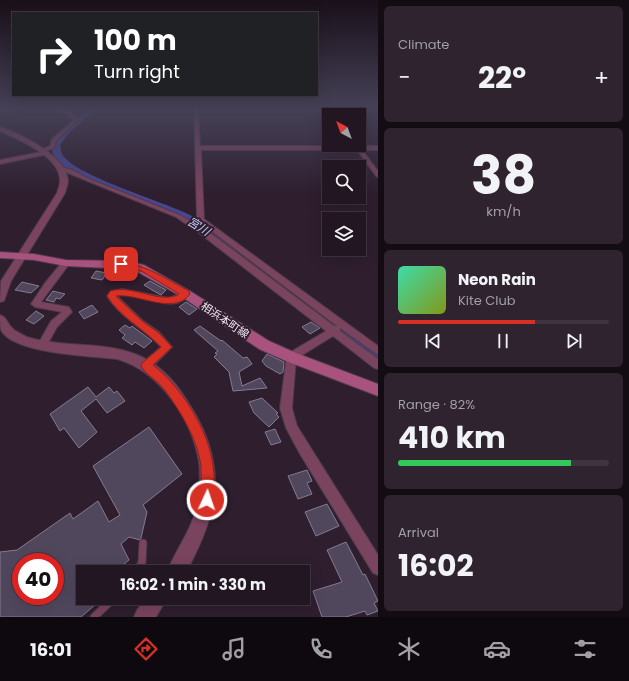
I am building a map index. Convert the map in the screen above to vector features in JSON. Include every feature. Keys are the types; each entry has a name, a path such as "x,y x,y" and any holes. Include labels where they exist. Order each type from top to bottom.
{"main road":[{"name":"相浜本町線","path":"0,255 34,257 66,263 135,266 154,274 257,340 291,357 378,390"}],"street":[{"path":"0,298 6,281 63,189 65,177 61,169 45,152 17,137"},
{"path":"0,162 45,152 52,147 54,140 58,137"},
{"path":"197,137 200,217 203,222 337,328 378,365"},
{"path":"198,148 322,146"},
{"path":"366,147 378,148"},
{"path":"361,152 378,175"},
{"path":"61,169 71,171 85,179 178,216 206,234 337,328 378,351"},
{"path":"42,346 54,324 67,312 66,309 35,304 66,263"},
{"path":"146,366 167,347 156,335 139,323 111,296 114,293 124,292 169,301 175,300 186,294"},
{"path":"0,319 3,325 13,335 42,346 116,354 131,358 146,366 161,377 188,413 204,452 207,467 207,500 203,517 191,547 180,565"},
{"path":"337,328 291,357 286,408 292,428 304,450 378,568"},
{"path":"144,617 153,605"}],"lane":[{"path":"140,565 143,543"},
{"path":"94,617 107,605"}],"building":[{"path":"96,271 107,273 102,280 91,278"},
{"path":"150,281 166,290 161,295 144,285"},
{"path":"22,282 39,286 31,293 15,290"},
{"path":"53,291 65,294 60,299 56,298 54,302 46,300"},
{"path":"186,302 197,309 189,315 179,307"},
{"path":"92,305 98,312 84,319 79,312"},
{"path":"36,311 44,316 34,324 26,320"},
{"path":"311,322 320,328 310,334 302,327"},
{"path":"125,325 130,328 132,326 152,341 144,348 135,342 132,345 122,338 125,335 119,330"},
{"path":"200,326 221,341 222,340 243,358 247,357 252,364 239,372 242,386 260,378 267,388 233,391 229,372 214,357 217,354 215,353 218,351 194,330"},
{"path":"267,354 284,362 283,372 280,374 266,366 262,361"},
{"path":"88,387 96,397 109,387 114,393 117,391 125,401 107,413 96,399 81,411 97,432 79,448 64,428 60,431 50,414"},
{"path":"262,398 278,413 276,414 279,417 269,427 254,413 249,402"},
{"path":"149,427 182,474 143,505 147,512 140,540 129,537 121,544 129,560 123,565 76,565 76,605 95,605 81,617 0,617 0,552 17,550 70,513 73,519 98,501 109,522 120,515 93,466"},
{"path":"275,429 281,442 271,445 265,432"},
{"path":"307,470 312,481 307,483 312,494 298,499 288,476"},
{"path":"327,504 339,526 316,536 305,512"},
{"path":"346,542 363,575 365,574 378,601 374,603 378,611 367,615 365,611 346,617 322,617 313,591 342,582 327,550"}],"waterway":[{"name":"宮川","path":"61,137 56,145 57,154 66,163 95,180 152,202 194,221 378,358"}],"route":[{"path":"121,264 135,266 146,270 186,294 175,300 169,301 124,292 114,293 111,296 139,323 156,335 167,347 146,366 161,377 188,413 204,452 208,483 207,500"}]}
